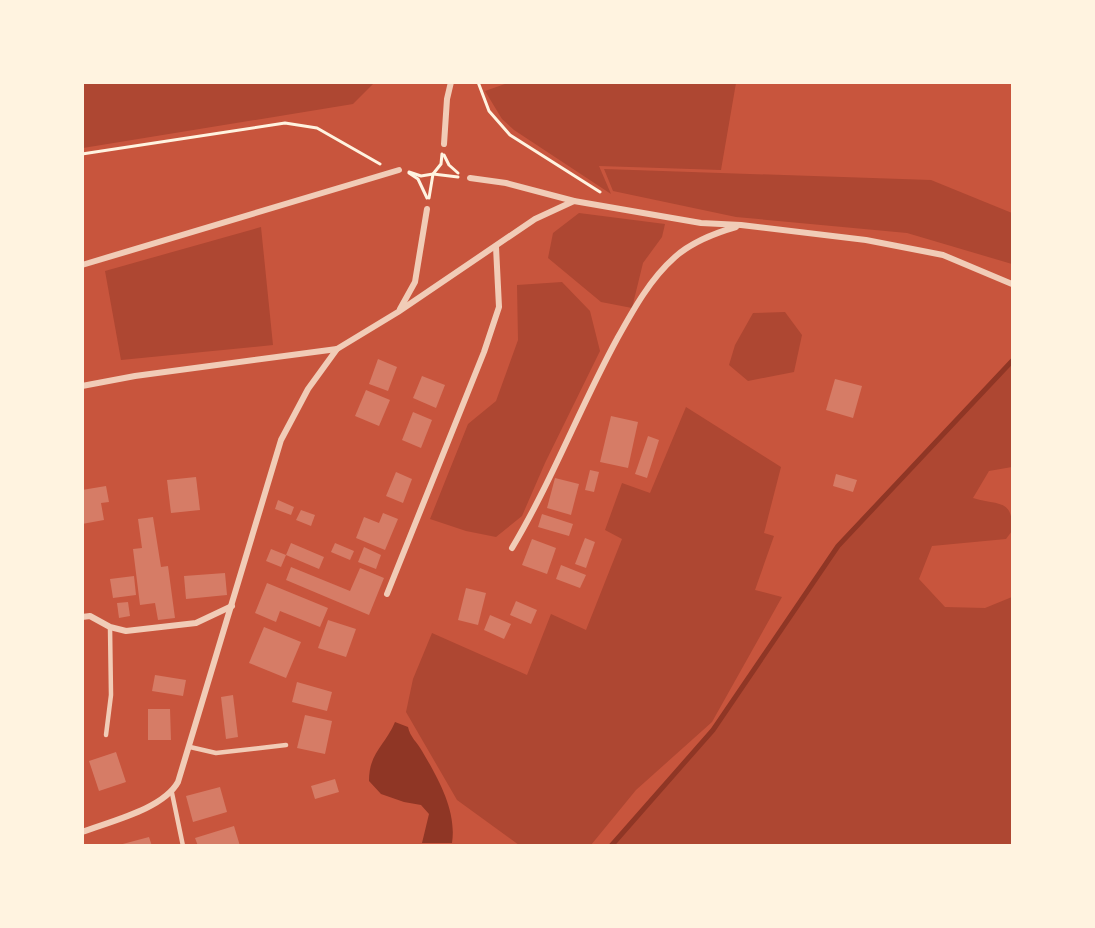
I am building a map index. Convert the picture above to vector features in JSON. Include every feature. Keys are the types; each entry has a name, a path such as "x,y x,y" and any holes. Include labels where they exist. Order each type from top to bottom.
{"street":[{"path":"444,144 447,99 451,82"},
{"path":"82,265 399,170"},
{"path":"470,178 506,183 574,201 701,224 741,225 866,240 943,255 1012,284"},
{"path":"82,832 156,803 172,793 190,747 281,440 308,389 337,349 398,312 535,219 574,201"},
{"path":"398,312 415,282 427,209"},
{"path":"512,548 532,515 605,362 627,321 656,276 676,255 708,236 741,225"},
{"path":"387,594 484,352 499,307 496,247"},
{"path":"82,386 135,376 337,349"},
{"path":"82,617 90,616 110,627 126,631 196,622 232,606"}],"lane":[{"path":"106,735 111,695 110,627"},
{"path":"190,747 216,753 286,745"},
{"path":"172,793 183,846"}],"path":[{"path":"478,82 489,111 510,135 609,198"},
{"path":"82,154 285,123 317,128 368,158 418,179 424,188 427,209"},
{"path":"427,209 433,174 441,164 444,144"},
{"path":"444,144 444,155 449,165 470,178"},
{"path":"399,170 421,176 433,174 470,178"}],"shaded area":[{"path":"83,82 374,83 353,104 83,148"},
{"path":"511,82 736,83 721,170 599,166 611,194 514,130 502,119 485,91"},
{"path":"604,169 931,180 1012,213 1012,264 907,233 736,217 613,191"},
{"path":"579,213 665,224 662,237 643,263 632,308 601,302 548,258 553,233"},
{"path":"261,227 273,345 121,360 105,271"},
{"path":"562,282 590,311 600,351 545,463 522,516 496,537 466,531 430,519 468,424 496,401 518,340 517,285"},
{"path":"785,312 802,335 794,372 748,381 729,365 735,345 753,313"},
{"path":"1012,361 1012,467 989,471 973,498 997,503 1007,508 1012,520 1012,531 1006,539 932,546 919,579 945,607 985,608 1012,597 1012,845 611,845 713,730 838,546"},
{"path":"686,407 781,467 764,533 774,536 755,590 782,597 712,722 636,790 591,845 519,845 457,800 406,712 413,679 432,633 527,675 551,614 586,630 622,539 605,530 622,483 650,493"},
{"path":"395,722 408,727 440,784 452,819 452,843 422,843 429,814 421,805 381,794 369,781 375,756"}],"building":[{"path":"378,359 397,367 388,391 369,384"},
{"path":"422,376 445,385 436,408 413,398"},
{"path":"835,379 862,386 853,418 826,410"},
{"path":"366,390 390,400 379,426 355,416"},
{"path":"413,412 432,420 421,448 402,440"},
{"path":"611,416 638,422 628,468 600,462"},
{"path":"648,436 659,440 647,478 635,474"},
{"path":"590,470 599,472 594,492 585,490"},
{"path":"396,472 412,479 403,503 386,496"},
{"path":"836,474 857,480 853,492 833,486"},
{"path":"196,477 200,510 171,513 167,480"},
{"path":"555,478 579,484 571,515 547,508"},
{"path":"106,486 109,502 101,503 104,520 82,524 82,490"},
{"path":"278,500 294,507 291,515 275,509"},
{"path":"301,510 315,515 311,526 296,520"},
{"path":"383,513 398,519 385,550 356,538 364,517 379,523"},
{"path":"542,514 573,524 569,536 538,527"},
{"path":"153,517 161,567 168,566 175,618 158,620 155,603 140,605 133,549 142,548 138,519"},
{"path":"585,538 595,542 586,568 575,564"},
{"path":"532,539 556,548 547,574 522,565"},
{"path":"291,543 324,557 319,569 286,555"},
{"path":"335,543 354,551 350,560 331,552"},
{"path":"364,547 381,555 376,569 358,562"},
{"path":"271,549 286,555 281,567 266,561"},
{"path":"561,565 586,575 580,588 556,579"},
{"path":"291,567 350,591 360,568 384,578 369,615 286,580"},
{"path":"225,573 227,595 186,599 184,576"},
{"path":"134,576 136,595 113,598 110,579"},
{"path":"267,583 328,608 320,627 280,611 276,622 255,613"},
{"path":"466,588 486,593 478,625 458,620"},
{"path":"516,601 537,610 531,624 510,615"},
{"path":"128,602 130,616 119,618 117,603"},
{"path":"490,615 511,624 504,639 484,630"},
{"path":"328,620 356,629 346,657 318,648"},
{"path":"264,627 301,642 286,678 249,663"},
{"path":"155,675 186,680 183,696 152,691"},
{"path":"297,682 332,692 327,711 292,702"},
{"path":"233,695 238,737 226,739 221,697"},
{"path":"148,709 170,709 171,740 148,740"},
{"path":"305,715 332,721 325,754 297,748"},
{"path":"116,752 126,782 99,791 89,761"},
{"path":"335,779 339,792 315,799 311,786"},
{"path":"220,787 227,812 193,822 186,796"},
{"path":"234,826 240,846 198,846 195,838"},
{"path":"149,837 152,846 119,845"}],"waterway":[{"path":"611,846 713,730 838,546 1012,361"}]}
